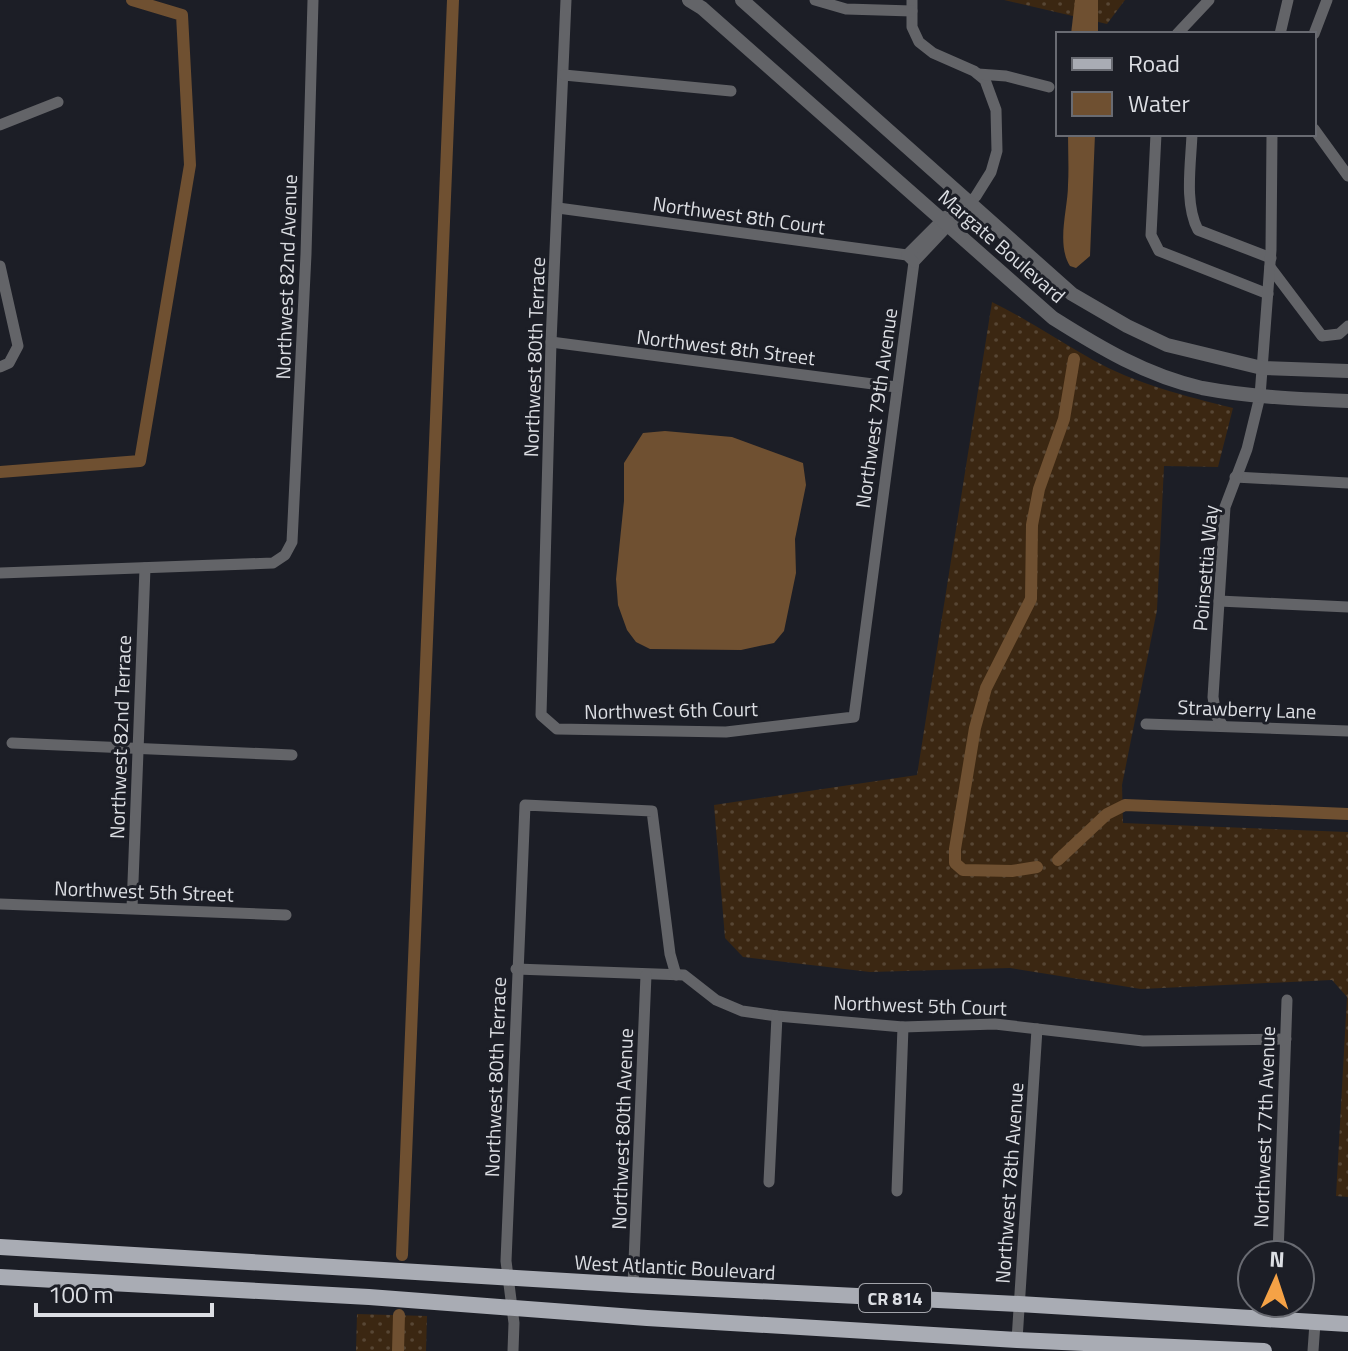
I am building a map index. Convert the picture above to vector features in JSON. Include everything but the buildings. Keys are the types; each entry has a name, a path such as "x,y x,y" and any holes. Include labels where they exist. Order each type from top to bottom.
{"main road":[{"name":"West Atlantic Boulevard","path":"0,1247 633,1285 1019,1304 1236,1310"},
{"name":"CR 814","path":"0,1277 440,1301 1017,1340 1264,1351"},
{"name":"West Atlantic Boulevard","path":"1302,1319 1315,1323 1348,1324"}],"street":[{"name":"Northwest 82nd Avenue","path":"145,568 273,563 285,555 292,542 306,254 313,0"},
{"name":"Northwest 80th Terrace","path":"541,715 551,342 566,0"},
{"name":"Margate Boulevard","path":"689,0 702,8 1053,318 1109,353 1153,373 1200,387 1260,396 1348,401"},
{"name":"Margate Boulevard","path":"742,0 1072,294 1167,345 1262,368 1348,371"},
{"path":"815,0 846,9 912,6 912,27 919,42 933,53 978,74 1006,76 1049,87"},
{"path":"1179,32 1209,0"},
{"path":"1280,32 1288,0"},
{"path":"1315,32 1327,0"},
{"path":"1194,32 1195,16"},
{"path":"910,259 944,223 976,196 991,172 997,151 996,110 992,94 978,74"},
{"path":"564,75 731,91"},
{"path":"0,125 58,102"},
{"path":"1316,132 1348,176"},
{"path":"1156,136 1151,235 1159,251 1268,294"},
{"path":"1192,136 1191,191 1194,223 1198,230 1270,263 1322,336 1339,334 1348,326"},
{"name":"Poinsettia Way","path":"1223,726 1216,715 1213,697 1225,507 1247,449 1260,396 1270,263 1272,136"},
{"name":"Northwest 8th Court","path":"558,208 910,259"},
{"name":"Northwest 79th Avenue","path":"854,717 910,259"},
{"path":"0,266 18,346 5,365"},
{"name":"Northwest 8th Street","path":"551,342 896,387"},
{"path":"1235,477 1348,483"},
{"path":"0,573 145,568"},
{"name":"Northwest 82nd Terrace","path":"132,908 145,568"},
{"path":"1219,601 1348,607"},
{"name":"Northwest 6th Court","path":"541,715 557,729 726,732 854,717"},
{"name":"Strawberry Lane","path":"1146,724 1348,731"},
{"path":"12,743 292,755"},
{"name":"Northwest 80th Terrace","path":"513,1351 512,1308 507,1277 516,969 525,805 652,811 670,954 676,975"},
{"name":"Northwest 5th Street","path":"0,904 286,915"},
{"path":"516,969 676,975"},
{"name":"Northwest 80th Avenue","path":"633,1285 646,975"},
{"name":"Northwest 5th Court","path":"676,975 684,975 716,1000 742,1011 777,1016 903,1027 995,1024 1143,1041 1286,1039"},
{"name":"Northwest 77th Avenue","path":"1279,1239 1287,1000"},
{"path":"769,1182 777,1016"},
{"path":"897,1191 903,1027"},
{"name":"Northwest 78th Avenue","path":"1017,1340 1037,1029"},
{"path":"1313,1351 1315,1323"}],"shaded area":[{"path":"1004,0 1125,0 1107,24"},
{"path":"992,302 1126,376 1233,408 1218,467 1164,466 1157,610 1122,785 1123,823 1348,832 1348,1197 1336,1196 1347,997 1332,980 1141,989 1010,968 870,972 743,957 725,938 714,805 917,775"},
{"path":"357,1314 427,1316 426,1351 356,1351"}],"water":[{"path":"1075,0 1098,0 1098,32 1071,32"},
{"path":"1068,136 1095,136 1090,256 1076,268 1070,266 1064,247"},
{"path":"665,431 732,437 803,463 806,485 795,539 796,573 784,631 774,643 741,650 650,649 636,642 627,630 618,605 616,579 624,501 624,463 643,433"}],"waterway":[{"path":"0,472 140,461 190,165 182,15 132,0"},
{"path":"402,1255 453,0"},
{"path":"1037,867 1012,871 963,870 955,863 955,849 975,728 986,688 1031,599 1032,525 1039,489 1064,419 1074,359"},
{"path":"1058,860 1107,814 1125,805 1348,814"},
{"path":"398,1351 399,1315"}]}
